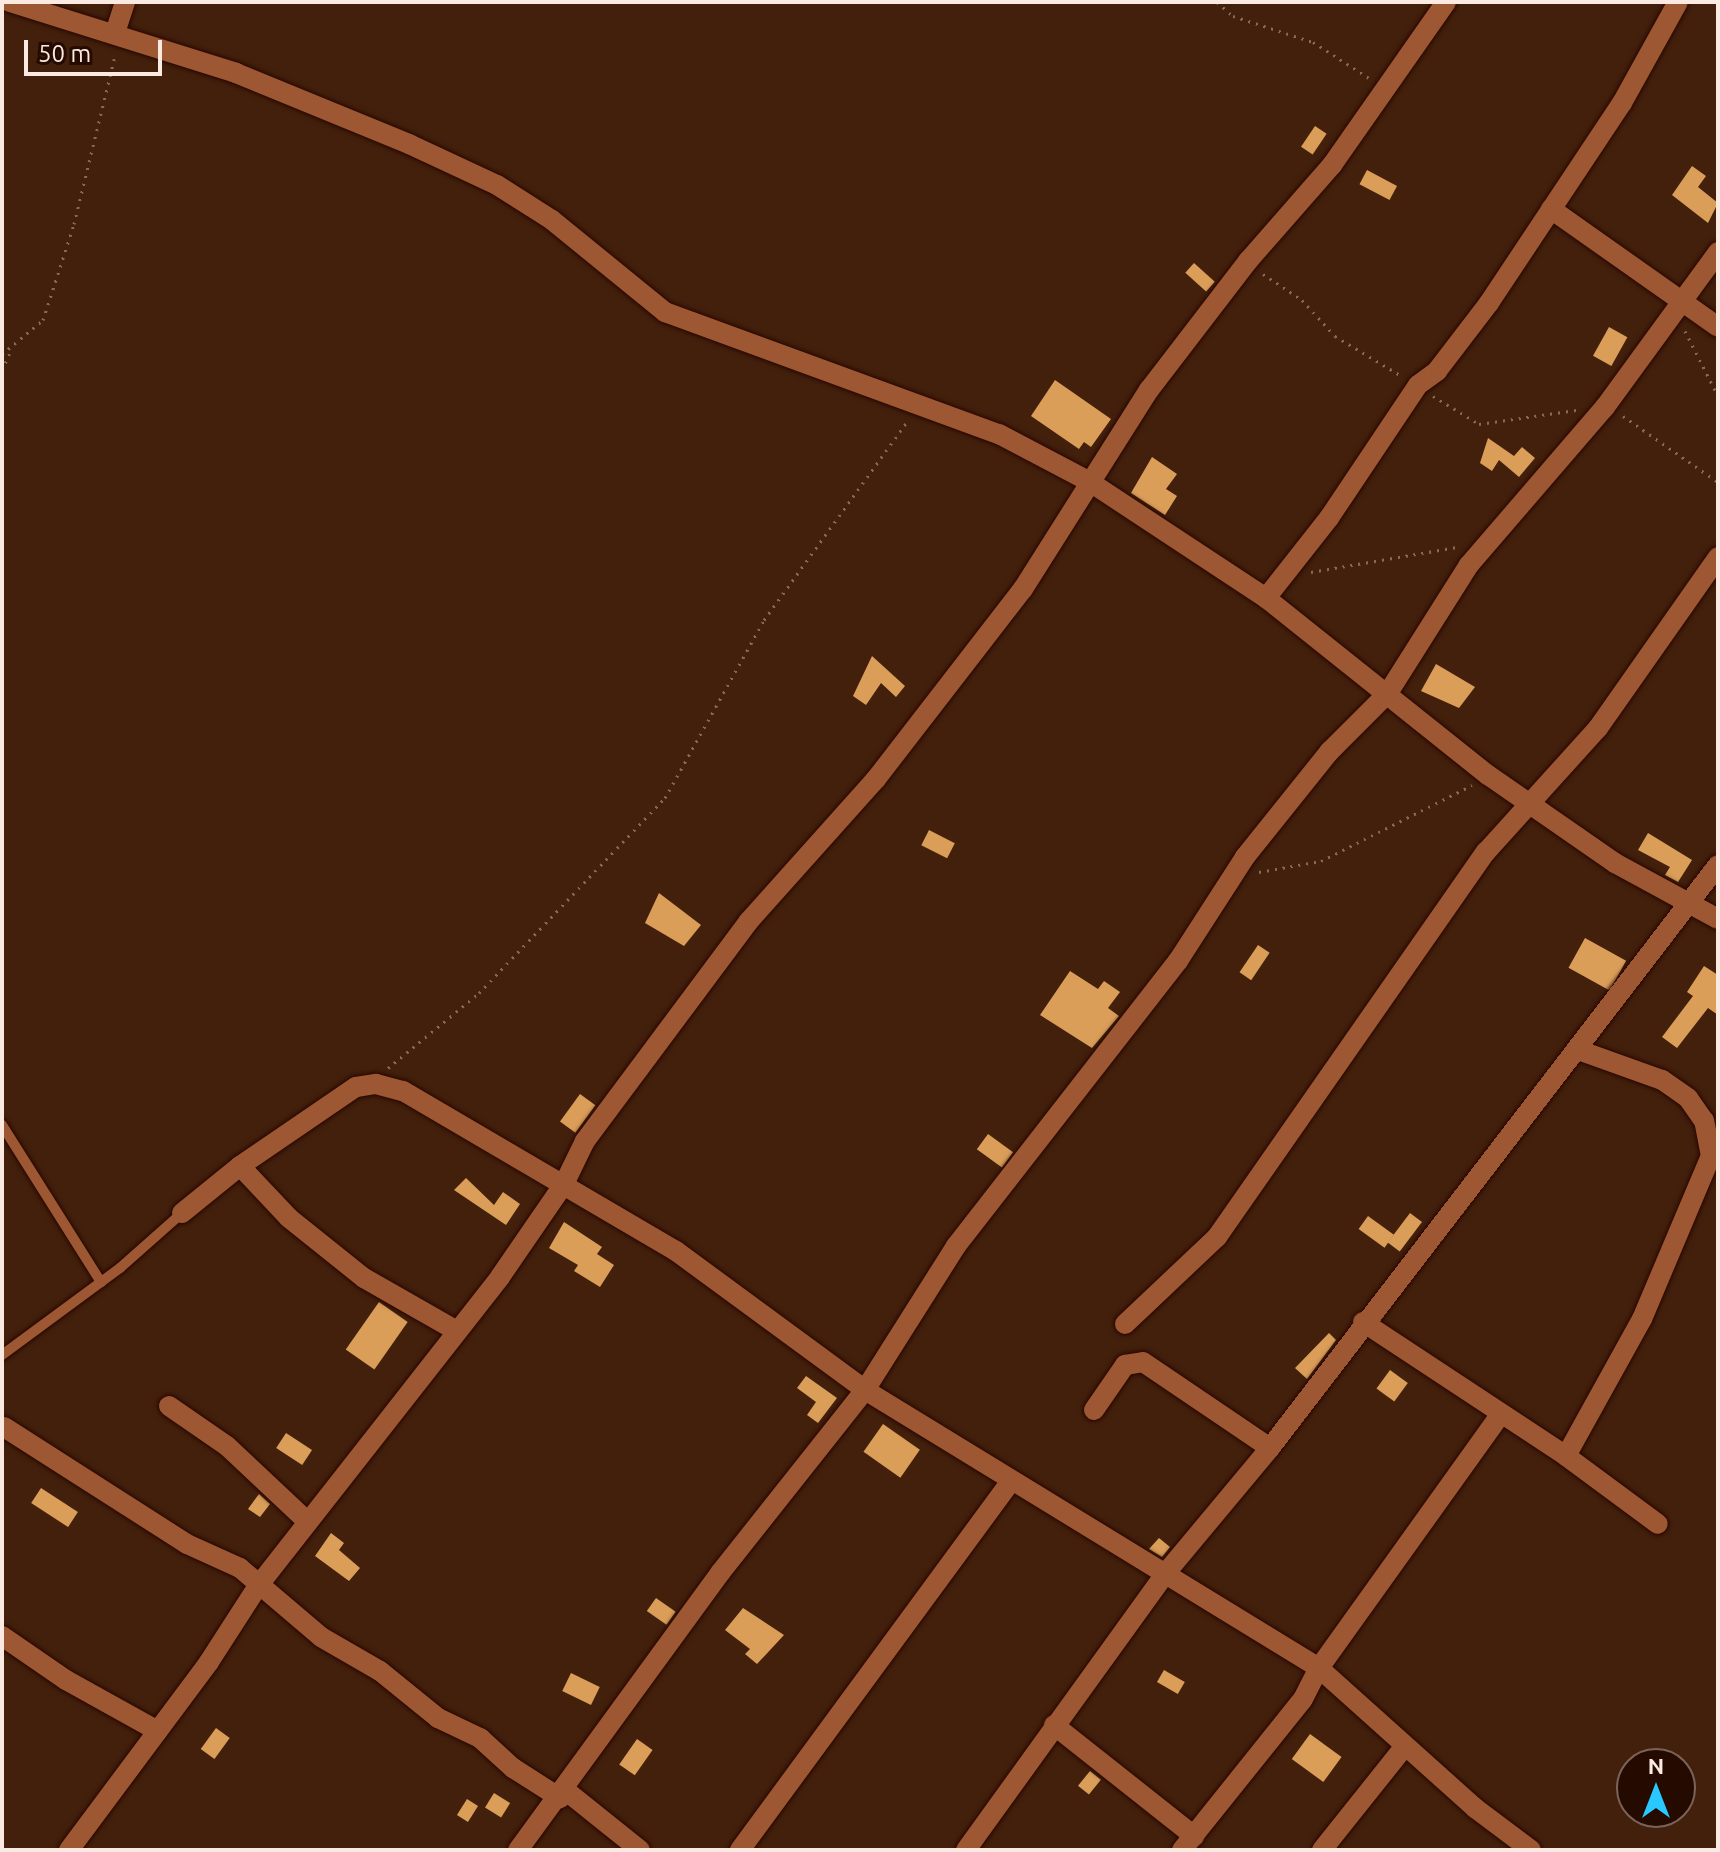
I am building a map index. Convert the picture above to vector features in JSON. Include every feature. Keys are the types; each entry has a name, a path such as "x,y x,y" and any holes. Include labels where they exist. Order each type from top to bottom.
{"street":[{"path":"10,2 236,73 497,185 585,243 665,312 786,360 921,403 999,434 1090,482 1266,598 1488,775 1615,863 1690,900 1718,919"},
{"path":"117,34 125,2"},
{"path":"69,1850 158,1731 258,1586 385,1428 455,1330 500,1277 564,1184 585,1141 749,921 885,768 1023,589 1149,390 1248,261 1332,165 1446,2"},
{"path":"1266,598 1329,518 1418,385 1437,371 1489,303 1622,103 1678,2"},
{"path":"1551,209 1679,308 1718,327"},
{"path":"518,1850 562,1794 720,1573 865,1390 956,1246 1107,1055 1236,872 1330,751 1388,693 1488,543 1605,408 1718,252"},
{"path":"1125,1324 1217,1237 1486,852 1598,728 1718,557"},
{"path":"966,1850 1165,1574 1270,1448 1363,1322 1578,1050 1718,865"},
{"path":"1566,1456 1642,1319 1711,1156 1704,1121 1688,1098 1662,1080 1578,1050"},
{"path":"182,1213 240,1166 338,1097 376,1084 403,1091 676,1251 865,1390 1010,1482 1319,1668 1358,1697 1405,1746 1531,1850"},
{"path":"240,1166 289,1218 364,1278 455,1330"},
{"path":"1363,1322 1566,1456 1658,1524"},
{"path":"1094,1410 1125,1365 1143,1362 1270,1448"},
{"path":"169,1406 239,1456 308,1522"},
{"path":"1054,1725 1188,1843 1303,1699 1319,1668 1501,1414"},
{"path":"3,1427 187,1544 240,1568 321,1637 380,1671 438,1718 480,1738 513,1768 562,1794 640,1850"},
{"path":"740,1850 1010,1482"},
{"path":"2,1636 66,1680 158,1731"},
{"path":"1322,1850 1405,1746"}],"lane":[{"path":"2,1125 101,1282"},
{"path":"2,1355 101,1282 182,1213"}],"path":[{"path":"1217,2 1233,16 1313,42 1385,89"},
{"path":"2,370 11,351 43,320 58,280 117,34"},
{"path":"1248,261 1279,288 1302,300 1335,336 1479,424 1605,408 1718,482"},
{"path":"1679,308 1718,396"},
{"path":"2,354 11,351"},
{"path":"376,1084 410,1047 479,993 665,798 764,620 921,403"},
{"path":"1280,580 1338,565 1488,543"},
{"path":"1236,872 1287,871 1321,861 1488,775"}],"building":[{"path":"1315,126 1327,134 1313,155 1301,147"},
{"path":"1692,166 1706,176 1698,187 1718,203 1708,223 1672,195"},
{"path":"1367,170 1397,186 1390,200 1359,184"},
{"path":"1194,263 1215,282 1206,291 1185,273"},
{"path":"1609,327 1627,337 1611,366 1593,356"},
{"path":"1055,380 1111,419 1091,447 1084,442 1079,449 1031,416"},
{"path":"1488,438 1514,456 1522,447 1535,458 1519,477 1499,460 1492,471 1480,463"},
{"path":"1152,457 1177,474 1166,489 1177,496 1165,515 1131,493"},
{"path":"872,656 905,686 896,697 881,683 866,705 853,696"},
{"path":"1436,664 1475,687 1459,708 1421,691"},
{"path":"929,830 955,843 947,858 921,845"},
{"path":"1648,833 1692,860 1678,882 1665,875 1670,867 1638,850"},
{"path":"659,893 701,925 684,946 645,923"},
{"path":"1585,938 1626,961 1610,991 1569,968"},
{"path":"1258,945 1270,953 1251,980 1240,972"},
{"path":"1704,966 1718,975 1718,1015 1708,1008 1677,1048 1662,1037 1693,996 1687,992"},
{"path":"1070,971 1098,989 1104,981 1120,992 1108,1008 1119,1016 1092,1048 1040,1015"},
{"path":"580,1094 595,1105 575,1133 560,1122"},
{"path":"988,1134 1013,1152 1002,1168 977,1149"},
{"path":"466,1178 494,1205 503,1192 520,1204 506,1225 454,1190"},
{"path":"1410,1213 1422,1222 1400,1252 1388,1243"},
{"path":"1368,1216 1394,1235 1384,1248 1359,1229"},
{"path":"564,1222 602,1247 597,1254 614,1265 600,1287 574,1271 578,1265 549,1248"},
{"path":"379,1302 408,1322 374,1370 346,1350"},
{"path":"1329,1333 1336,1340 1307,1379 1295,1368"},
{"path":"1390,1370 1408,1383 1394,1402 1376,1389"},
{"path":"806,1376 837,1398 818,1423 807,1415 816,1402 797,1388"},
{"path":"883,1424 920,1450 900,1478 863,1452"},
{"path":"286,1433 312,1450 302,1465 276,1448"},
{"path":"41,1488 78,1512 68,1527 31,1503"},
{"path":"259,1494 270,1504 260,1517 248,1509"},
{"path":"331,1533 344,1543 339,1550 360,1568 349,1581 315,1556"},
{"path":"1159,1538 1170,1547 1162,1557 1149,1549"},
{"path":"656,1598 676,1612 666,1625 647,1611"},
{"path":"743,1608 784,1635 757,1664 745,1654 750,1649 725,1630"},
{"path":"1164,1670 1185,1682 1178,1694 1157,1682"},
{"path":"571,1673 600,1687 591,1705 562,1691"},
{"path":"216,1728 230,1738 214,1759 201,1749"},
{"path":"1310,1734 1342,1757 1323,1782 1292,1759"},
{"path":"637,1739 653,1750 635,1775 619,1764"},
{"path":"1090,1771 1101,1780 1089,1795 1078,1786"},
{"path":"494,1793 510,1803 501,1817 485,1807"},
{"path":"467,1799 478,1806 468,1822 457,1815"}]}
